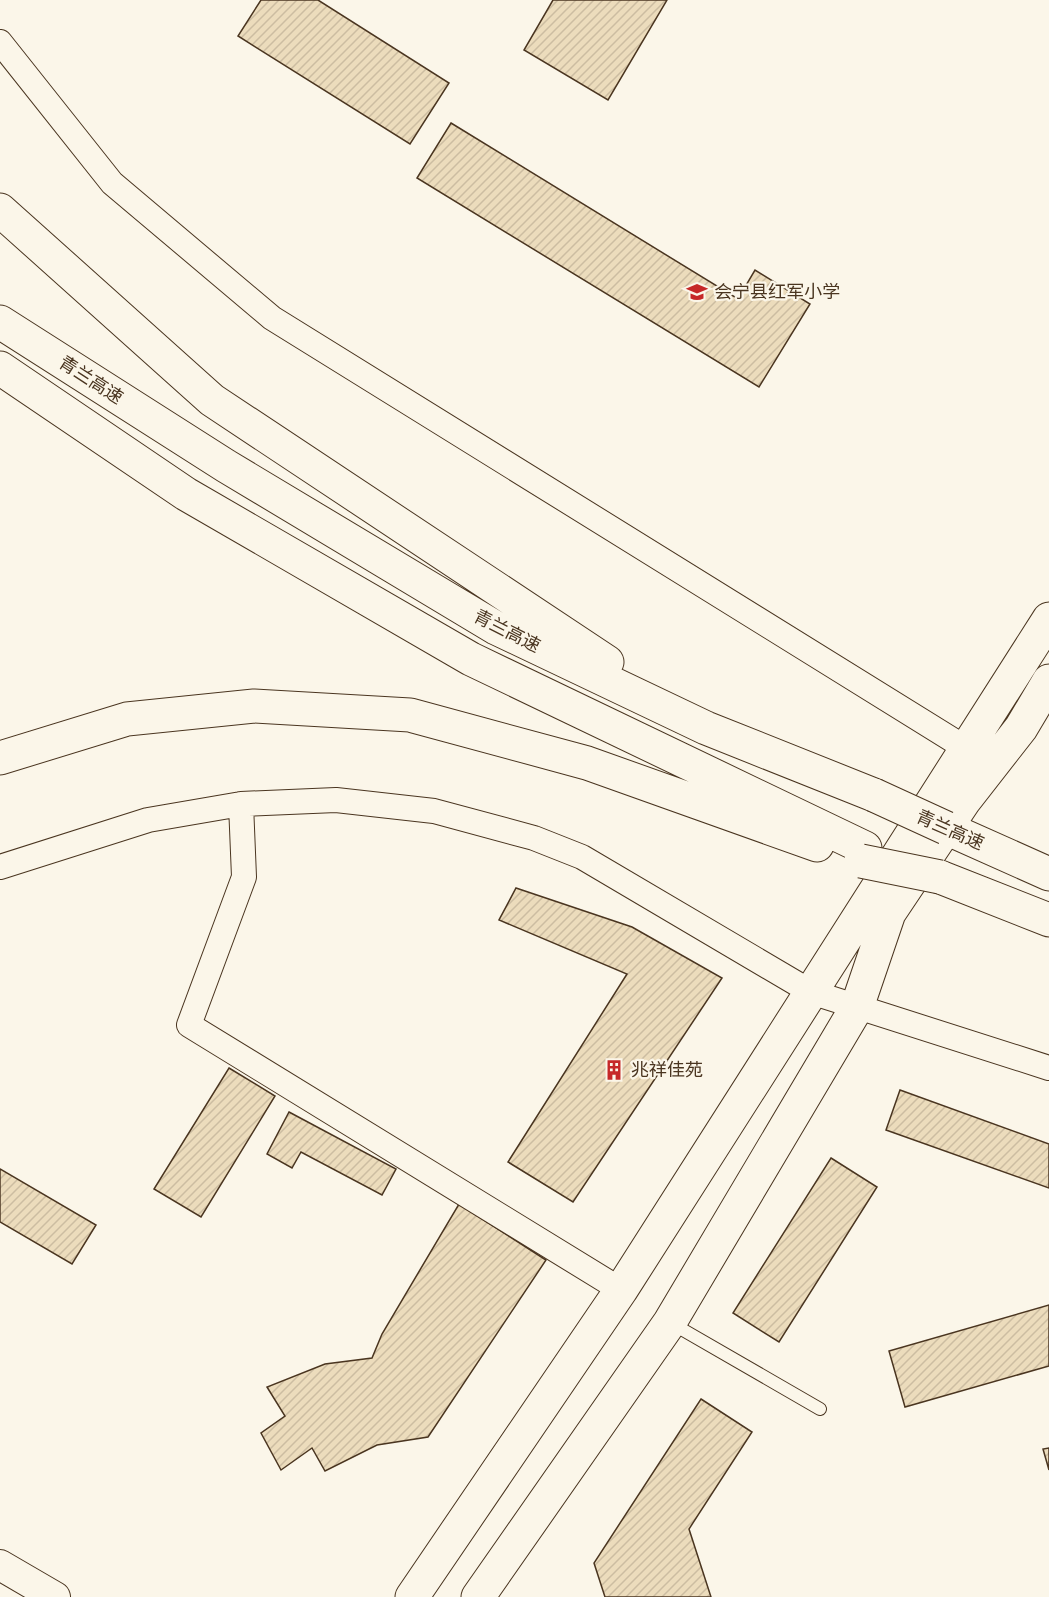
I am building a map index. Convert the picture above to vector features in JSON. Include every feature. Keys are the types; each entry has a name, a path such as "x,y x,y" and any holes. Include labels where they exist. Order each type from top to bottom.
{"main road":[{"path":"0,210 212,400 706,728"},
{"name":"青兰高速","path":"0,321 226,466 496,628 706,728 874,795 1049,874"},
{"path":"0,368 186,494 471,659 863,854"},
{"path":"478,1597 670,1322 857,1007 889,913 964,801 980,756 1049,619"},
{"path":"412,1597 621,1290 811,992 980,756 1021,728 1049,681"},
{"path":"0,758 127,719 242,707 410,715 587,763 940,877 1049,920"}],"street":[{"path":"0,42 112,183 272,318 980,756"},
{"path":"0,867 148,820 241,804 336,800 434,811 534,838 582,857 811,992 1049,1068"},
{"path":"241,804 244,877 189,1025 621,1290"},
{"path":"0,1565 55,1597"}],"lane":[{"path":"670,1322 820,1409"}],"building":[{"path":"261,0 318,0 449,83 410,144 238,36"},
{"path":"553,0 667,0 608,100 524,50"},
{"path":"451,123 738,299 755,270 810,304 759,387 417,178"},
{"name":"兆祥佳苑","path":"516,888 632,927 722,978 573,1202 508,1162 627,974 499,920"},
{"path":"229,1068 275,1096 201,1217 154,1189"},
{"path":"900,1090 1049,1144 1049,1188 886,1130"},
{"path":"289,1112 396,1169 382,1195 301,1152 292,1168 267,1154"},
{"path":"831,1158 877,1187 779,1342 733,1313"},
{"path":"0,1169 96,1225 72,1264 0,1222"},
{"path":"459,1204 546,1260 428,1437 377,1445 325,1471 312,1448 281,1470 261,1433 285,1416 267,1387 325,1364 372,1358 382,1334"},
{"path":"1049,1305 1049,1366 905,1407 889,1351"},
{"path":"701,1399 752,1432 689,1529 711,1597 605,1597 594,1563"},
{"path":"1049,1448 1049,1470 1043,1449"}],"place":[{"name":"会宁县红军小学","path":"697,292"},
{"name":"兆祥佳苑","path":"614,1070"}]}
